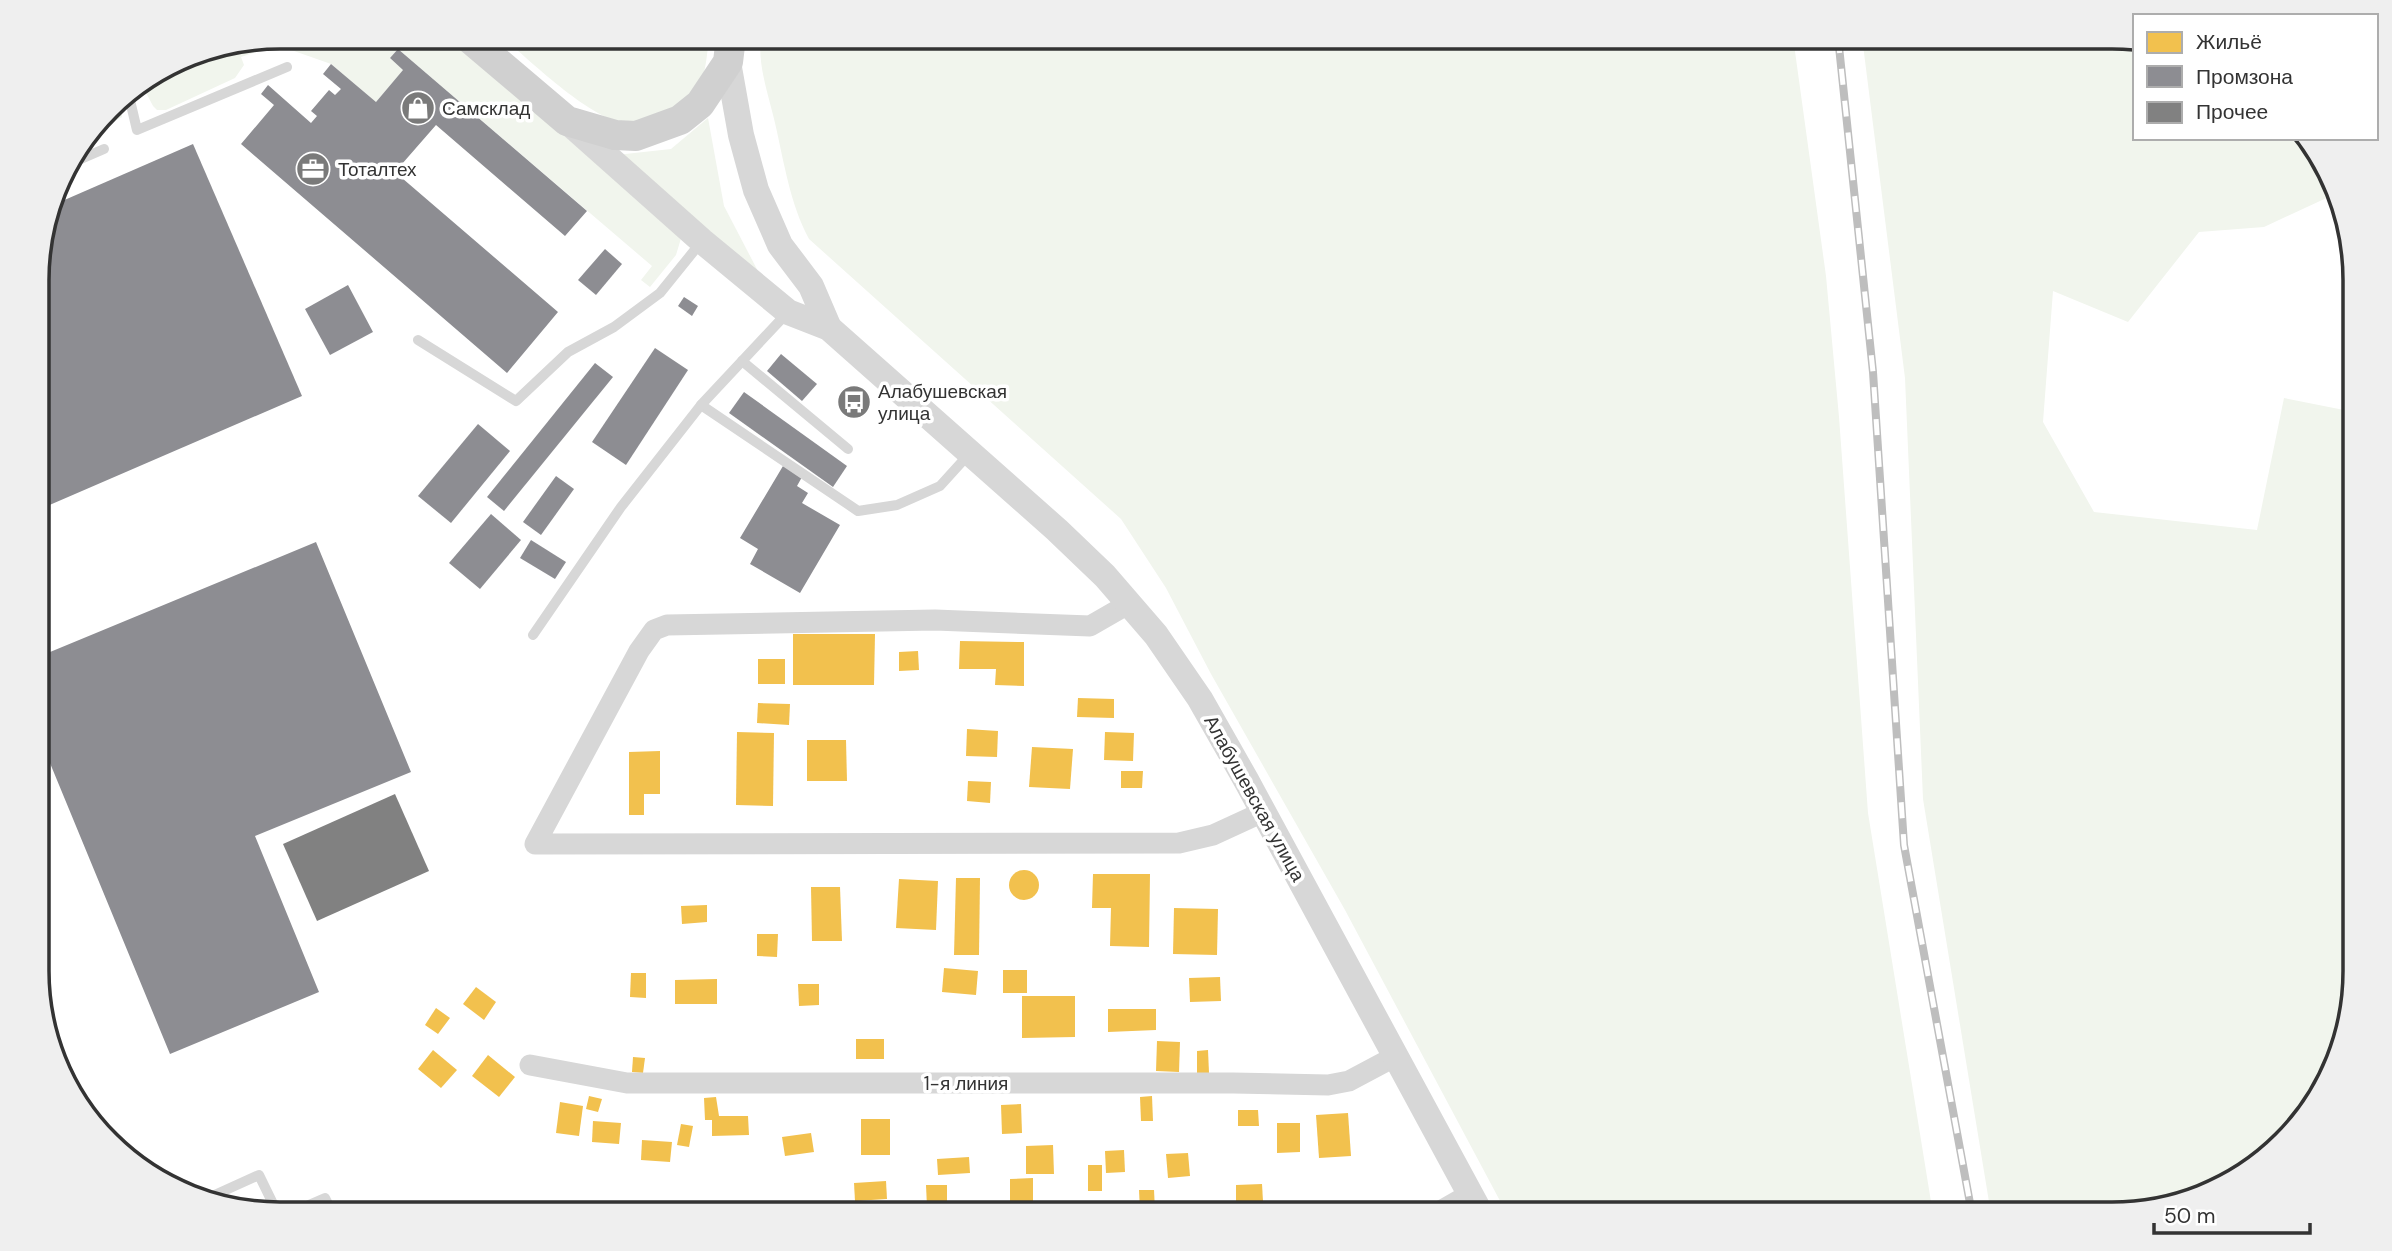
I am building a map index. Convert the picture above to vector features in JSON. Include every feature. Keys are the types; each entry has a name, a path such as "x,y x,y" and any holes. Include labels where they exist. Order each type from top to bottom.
{"main road":[{"path":"482,49 567,121 615,135 636,136 680,120 700,104 729,49"}],"street":[{"name":"Алабушевская улица","path":"729,49 741,135 756,190 780,245 811,286 828,328"},
{"name":"Алабушевская улица","path":"567,121 702,241 788,312 828,328 1057,530 1130,603 1156,635 1200,699 1475,1202"},
{"path":"1130,603 1090,626 935,620 667,625 654,630 639,651 535,844 1179,843 1213,835 1263,812"},
{"name":"1-я линия","path":"530,1065 627,1083 1328,1085 1349,1081 1396,1056"}],"lane":[{"path":"131,104 137,130 287,67"},
{"path":"84,157 104,149"},
{"path":"418,340 516,401 568,352 614,327 660,293 702,241"},
{"path":"533,635 621,507 701,405 788,312"},
{"path":"742,361 848,449"},
{"path":"701,405 859,511 897,505 940,486 971,452"},
{"path":"218,1193 259,1175 272,1201"}],"shaded area":[{"path":"265,49 241,57 244,65 235,78 166,110 157,110 146,92 178,73 205,61"},
{"path":"288,49 398,49 390,58 403,70 376,102 331,64"},
{"path":"398,49 461,49 682,235 676,255 650,287 641,280 652,266"},
{"path":"516,49 708,49 704,74 695,92 677,107 634,124 619,122 602,115 547,76"},
{"path":"760,49 1795,49 1826,276 1868,813 1931,1202 1501,1202 1345,910 1211,674 1166,588 1121,519 809,239 792,197 762,69"},
{"path":"1864,49 2133,50 2133,140 2295,140 2319,178 2328,197 2264,227 2199,232 2128,322 2053,291 2043,422 2094,512 2257,530 2284,398 2343,410 2343,986 2339,1016 2331,1046 2319,1073 2304,1100 2286,1123 2241,1163 2187,1190 2127,1202 1989,1202 1923,799 1905,378"},
{"path":"708,118 724,206 761,277 616,155 671,149"}],"building: Жильё":[{"path":"793,634 875,634 874,685 793,685"},
{"path":"960,641 1024,642 1024,686 995,685 996,669 959,669"},
{"path":"918,651 919,670 899,671 899,652"},
{"path":"758,659 785,659 785,684 758,684"},
{"path":"1078,698 1114,699 1114,718 1077,717"},
{"path":"758,703 790,704 789,725 757,723"},
{"path":"967,729 998,731 997,757 966,756"},
{"path":"737,732 774,733 773,806 736,805"},
{"path":"1105,732 1134,733 1133,761 1104,760"},
{"path":"807,740 846,740 847,781 807,781"},
{"path":"1032,747 1073,749 1070,789 1029,787"},
{"path":"660,751 660,794 644,794 644,815 629,815 629,752"},
{"path":"1121,771 1143,771 1142,788 1121,788"},
{"path":"968,781 991,782 990,803 967,801"},
{"path":"1024,870 1035,874 1039,885 1035,896 1024,900 1013,896 1009,885 1013,874"},
{"path":"1093,874 1150,874 1149,947 1110,946 1111,908 1092,908"},
{"path":"956,878 980,878 979,955 954,955"},
{"path":"899,879 938,881 936,930 896,928"},
{"path":"811,887 840,887 842,941 812,941"},
{"path":"707,905 707,922 682,924 681,906"},
{"path":"1174,908 1218,909 1217,955 1173,954"},
{"path":"757,934 778,934 777,957 757,956"},
{"path":"944,968 978,971 976,995 942,992"},
{"path":"1003,970 1027,970 1027,993 1003,993"},
{"path":"631,973 646,973 646,998 630,997"},
{"path":"1220,977 1221,1001 1190,1002 1189,978"},
{"path":"717,979 717,1004 675,1004 675,980"},
{"path":"798,984 819,984 819,1005 799,1006"},
{"path":"476,987 496,1002 484,1020 463,1004"},
{"path":"1022,996 1075,996 1075,1037 1022,1038"},
{"path":"436,1008 450,1018 438,1034 425,1025"},
{"path":"1108,1009 1156,1009 1156,1030 1108,1032"},
{"path":"856,1039 884,1039 884,1059 856,1059"},
{"path":"1157,1041 1180,1042 1179,1072 1156,1071"},
{"path":"433,1050 457,1070 441,1088 418,1069"},
{"path":"1208,1050 1209,1073 1197,1073 1197,1051"},
{"path":"488,1055 515,1077 499,1097 472,1076"},
{"path":"633,1057 645,1058 643,1073 632,1072"},
{"path":"589,1096 602,1099 598,1112 586,1109"},
{"path":"1152,1096 1153,1121 1141,1121 1140,1097"},
{"path":"716,1097 719,1116 748,1116 749,1135 712,1136 712,1120 705,1120 704,1098"},
{"path":"560,1102 583,1106 579,1136 556,1133"},
{"path":"1021,1104 1022,1133 1002,1134 1001,1105"},
{"path":"1238,1110 1258,1110 1259,1126 1238,1126"},
{"path":"1348,1113 1351,1156 1319,1158 1316,1115"},
{"path":"861,1119 890,1119 890,1155 861,1155"},
{"path":"593,1121 621,1123 619,1144 592,1142"},
{"path":"1277,1123 1300,1123 1300,1152 1277,1153"},
{"path":"681,1124 693,1126 689,1147 677,1145"},
{"path":"811,1133 814,1152 785,1156 782,1137"},
{"path":"642,1140 672,1142 670,1162 641,1160"},
{"path":"1053,1145 1054,1174 1026,1174 1026,1146"},
{"path":"1124,1150 1125,1172 1106,1173 1105,1151"},
{"path":"1188,1153 1190,1176 1168,1178 1166,1154"},
{"path":"969,1157 970,1173 938,1175 937,1159"},
{"path":"1088,1165 1102,1165 1102,1191 1088,1191"},
{"path":"1033,1178 1033,1202 1010,1202 1010,1179"},
{"path":"886,1181 887,1199 855,1201 854,1183"},
{"path":"1262,1184 1263,1201 1236,1202 1236,1185"},
{"path":"926,1185 947,1185 947,1202 927,1202"},
{"path":"1139,1190 1154,1190 1155,1202 1140,1202"}],"building: Промзона":[{"path":"398,49 587,211 565,236 436,125 395,172 558,312 507,373 241,144 274,105 261,94 268,85 311,123 317,116 311,111 329,90 335,95 341,89 323,74 331,64 376,102 403,70 390,58"},
{"path":"193,144 302,396 49,505 49,265 57,220 64,200"},
{"path":"605,249 622,264 596,295 578,280"},
{"path":"348,285 373,332 330,355 305,309"},
{"path":"684,297 698,306 692,316 678,306"},
{"path":"655,348 688,370 626,465 592,442"},
{"path":"781,354 817,384 802,401 767,371"},
{"path":"595,363 613,377 504,511 487,497"},
{"path":"744,392 847,466 833,487 729,413"},
{"path":"478,424 510,451 451,523 418,496"},
{"path":"783,466 802,477 797,486 808,493 802,503 840,525 800,593 750,564 758,549 740,538"},
{"path":"556,476 574,489 541,535 523,522"},
{"path":"491,514 521,540 480,589 449,563"},
{"path":"531,540 566,562 555,579 520,558"},
{"path":"316,542 411,772 255,836 319,992 170,1054 49,761 49,652"}],"building: Прочее":[{"path":"395,794 429,871 317,921 283,844"}],"railway":[{"path":"1839,49 1873,372 1904,845 1970,1202"}],"place":[{"name":"Самсклад","path":"418,108"},
{"name":"Тоталтех","path":"313,169"},
{"name":"Алабушевская улица","path":"854,402"}]}
